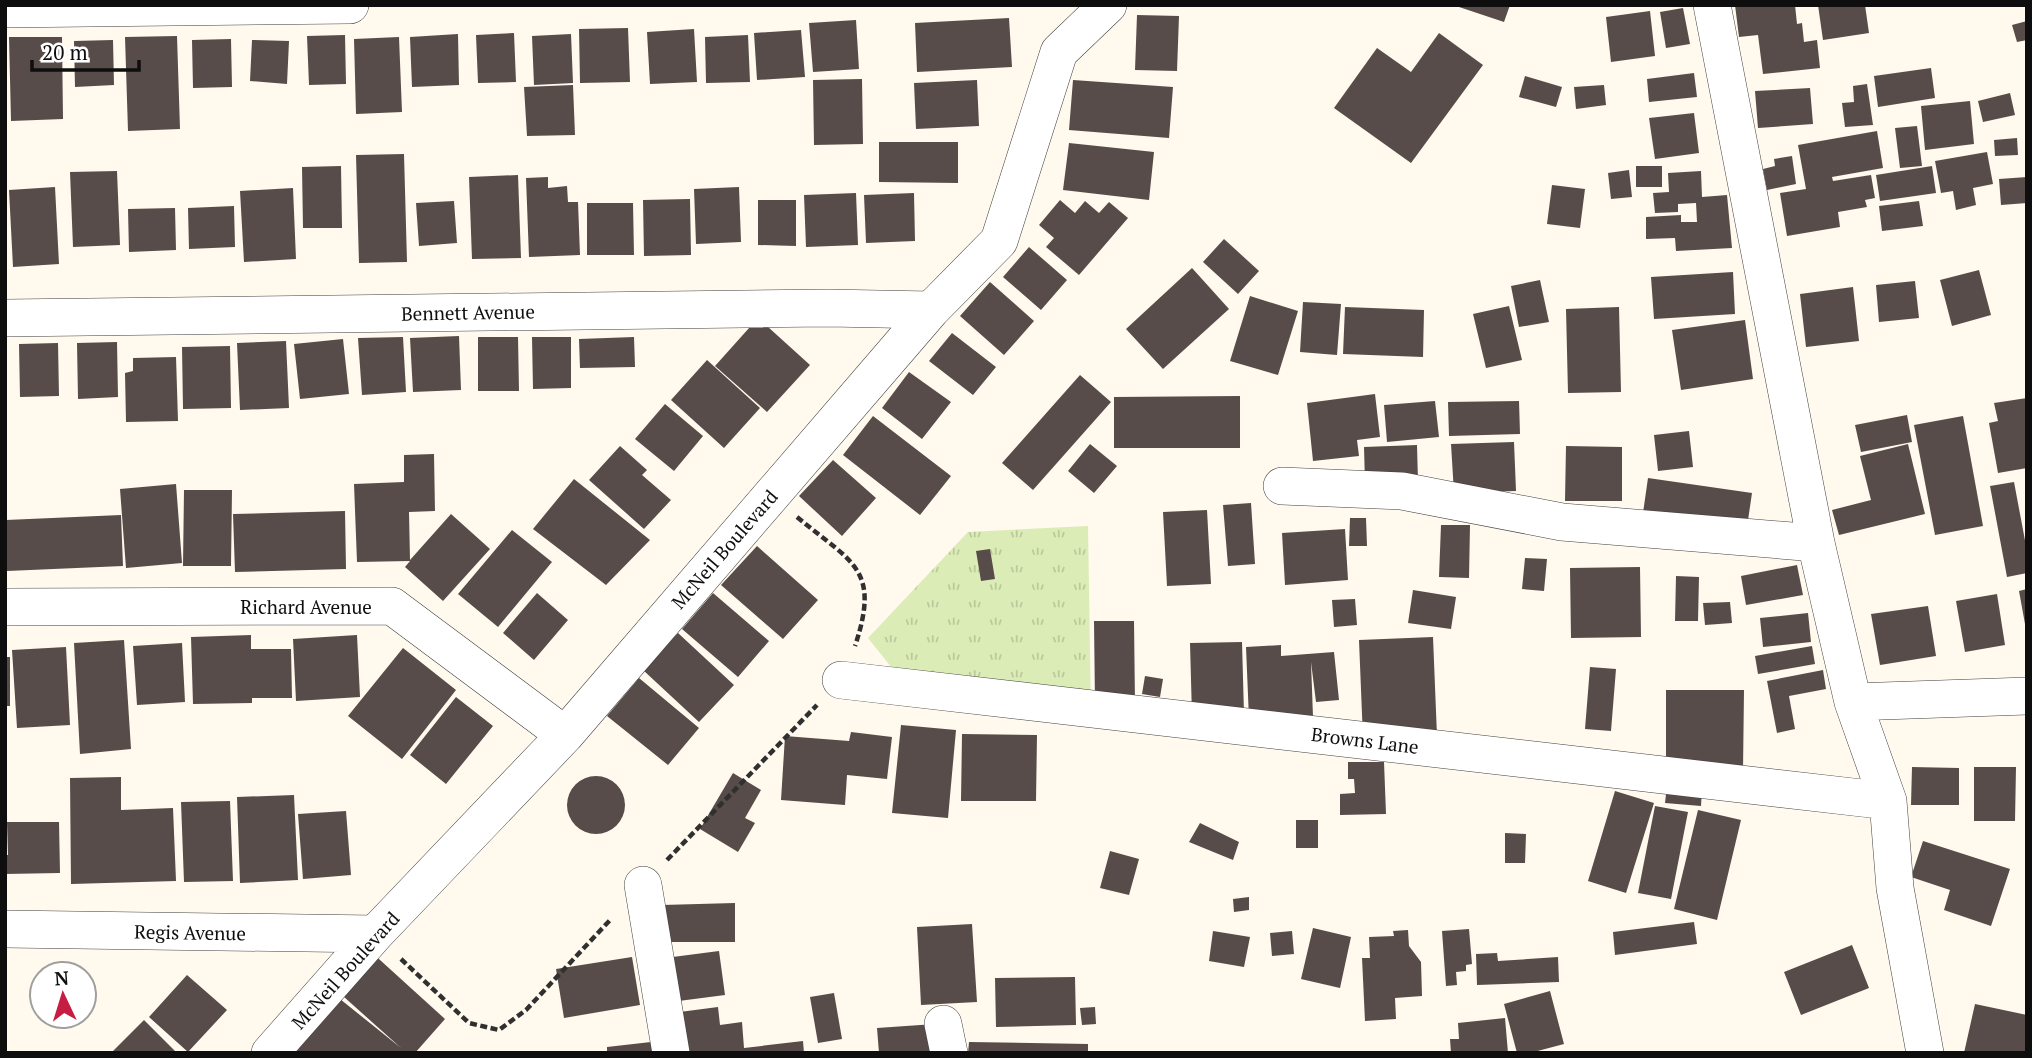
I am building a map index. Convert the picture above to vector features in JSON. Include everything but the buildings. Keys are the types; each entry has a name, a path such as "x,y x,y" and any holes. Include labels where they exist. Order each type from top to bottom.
{"street":[{"path":"5,9 351,5"},
{"name":"McNeil Boulevard","path":"270,1053 375,934 565,735 931,310 999,241 1059,52 1108,5"},
{"path":"1712,5 1816,543 1853,702 1888,801 1895,888 1925,1053"},
{"name":"Bennett Avenue","path":"5,318 828,308 931,310"},
{"path":"1282,486 1402,491 1562,522 1816,543"},
{"name":"Richard Avenue","path":"5,607 392,606 565,735"},
{"name":"Browns Lane","path":"841,680 1888,801"},
{"path":"1853,702 2027,696"},
{"path":"643,885 671,1053"},
{"name":"Regis Avenue","path":"5,929 375,934"}],"path":[{"path":"375,934 469,1023 499,1030 526,1010 841,680 863,621 865,586 858,568 770,495"}],"green space":[{"path":"1088,526 1091,717 916,698 868,638 968,532"}]}
